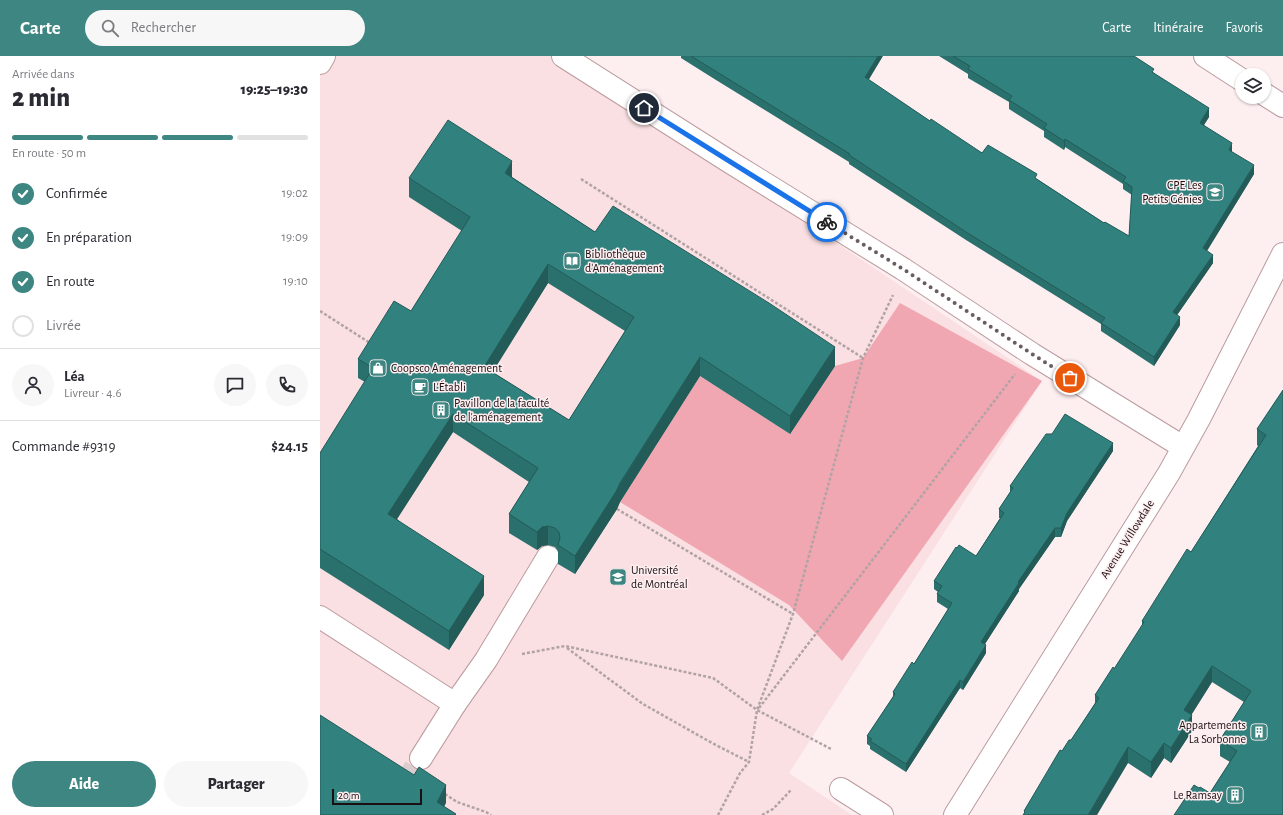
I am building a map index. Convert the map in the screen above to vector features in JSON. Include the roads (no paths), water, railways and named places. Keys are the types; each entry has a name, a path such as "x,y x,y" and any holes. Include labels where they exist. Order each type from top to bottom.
{"street":[{"path":"320,63 324,56"},
{"path":"563,56 903,269 1032,354 1183,447"},
{"path":"1205,56 1235,75"},
{"path":"1271,98 1283,106"},
{"name":"Avenue Willowdale","path":"955,815 1169,473 1199,419 1283,254"},
{"path":"421,758 486,660 548,557"},
{"path":"320,617 456,704"},
{"path":"841,789 882,815"}],"tunnel":[{"path":"403,786 421,758"}],"place":[{"name":"CPE Les Petits Génies","path":"1215,192"},
{"name":"Bibliothèque d'Aménagement","path":"572,261"},
{"name":"Coopsco Aménagement","path":"378,368"},
{"name":"L'Établi","path":"420,387"},
{"name":"Pavillon de la faculté de l'aménagement","path":"441,410"},
{"name":"Université de Montréal","path":"618,577"},
{"name":"Appartements La Sorbonne","path":"1259,732"},
{"name":"Le Ramsay","path":"1235,795"}]}
